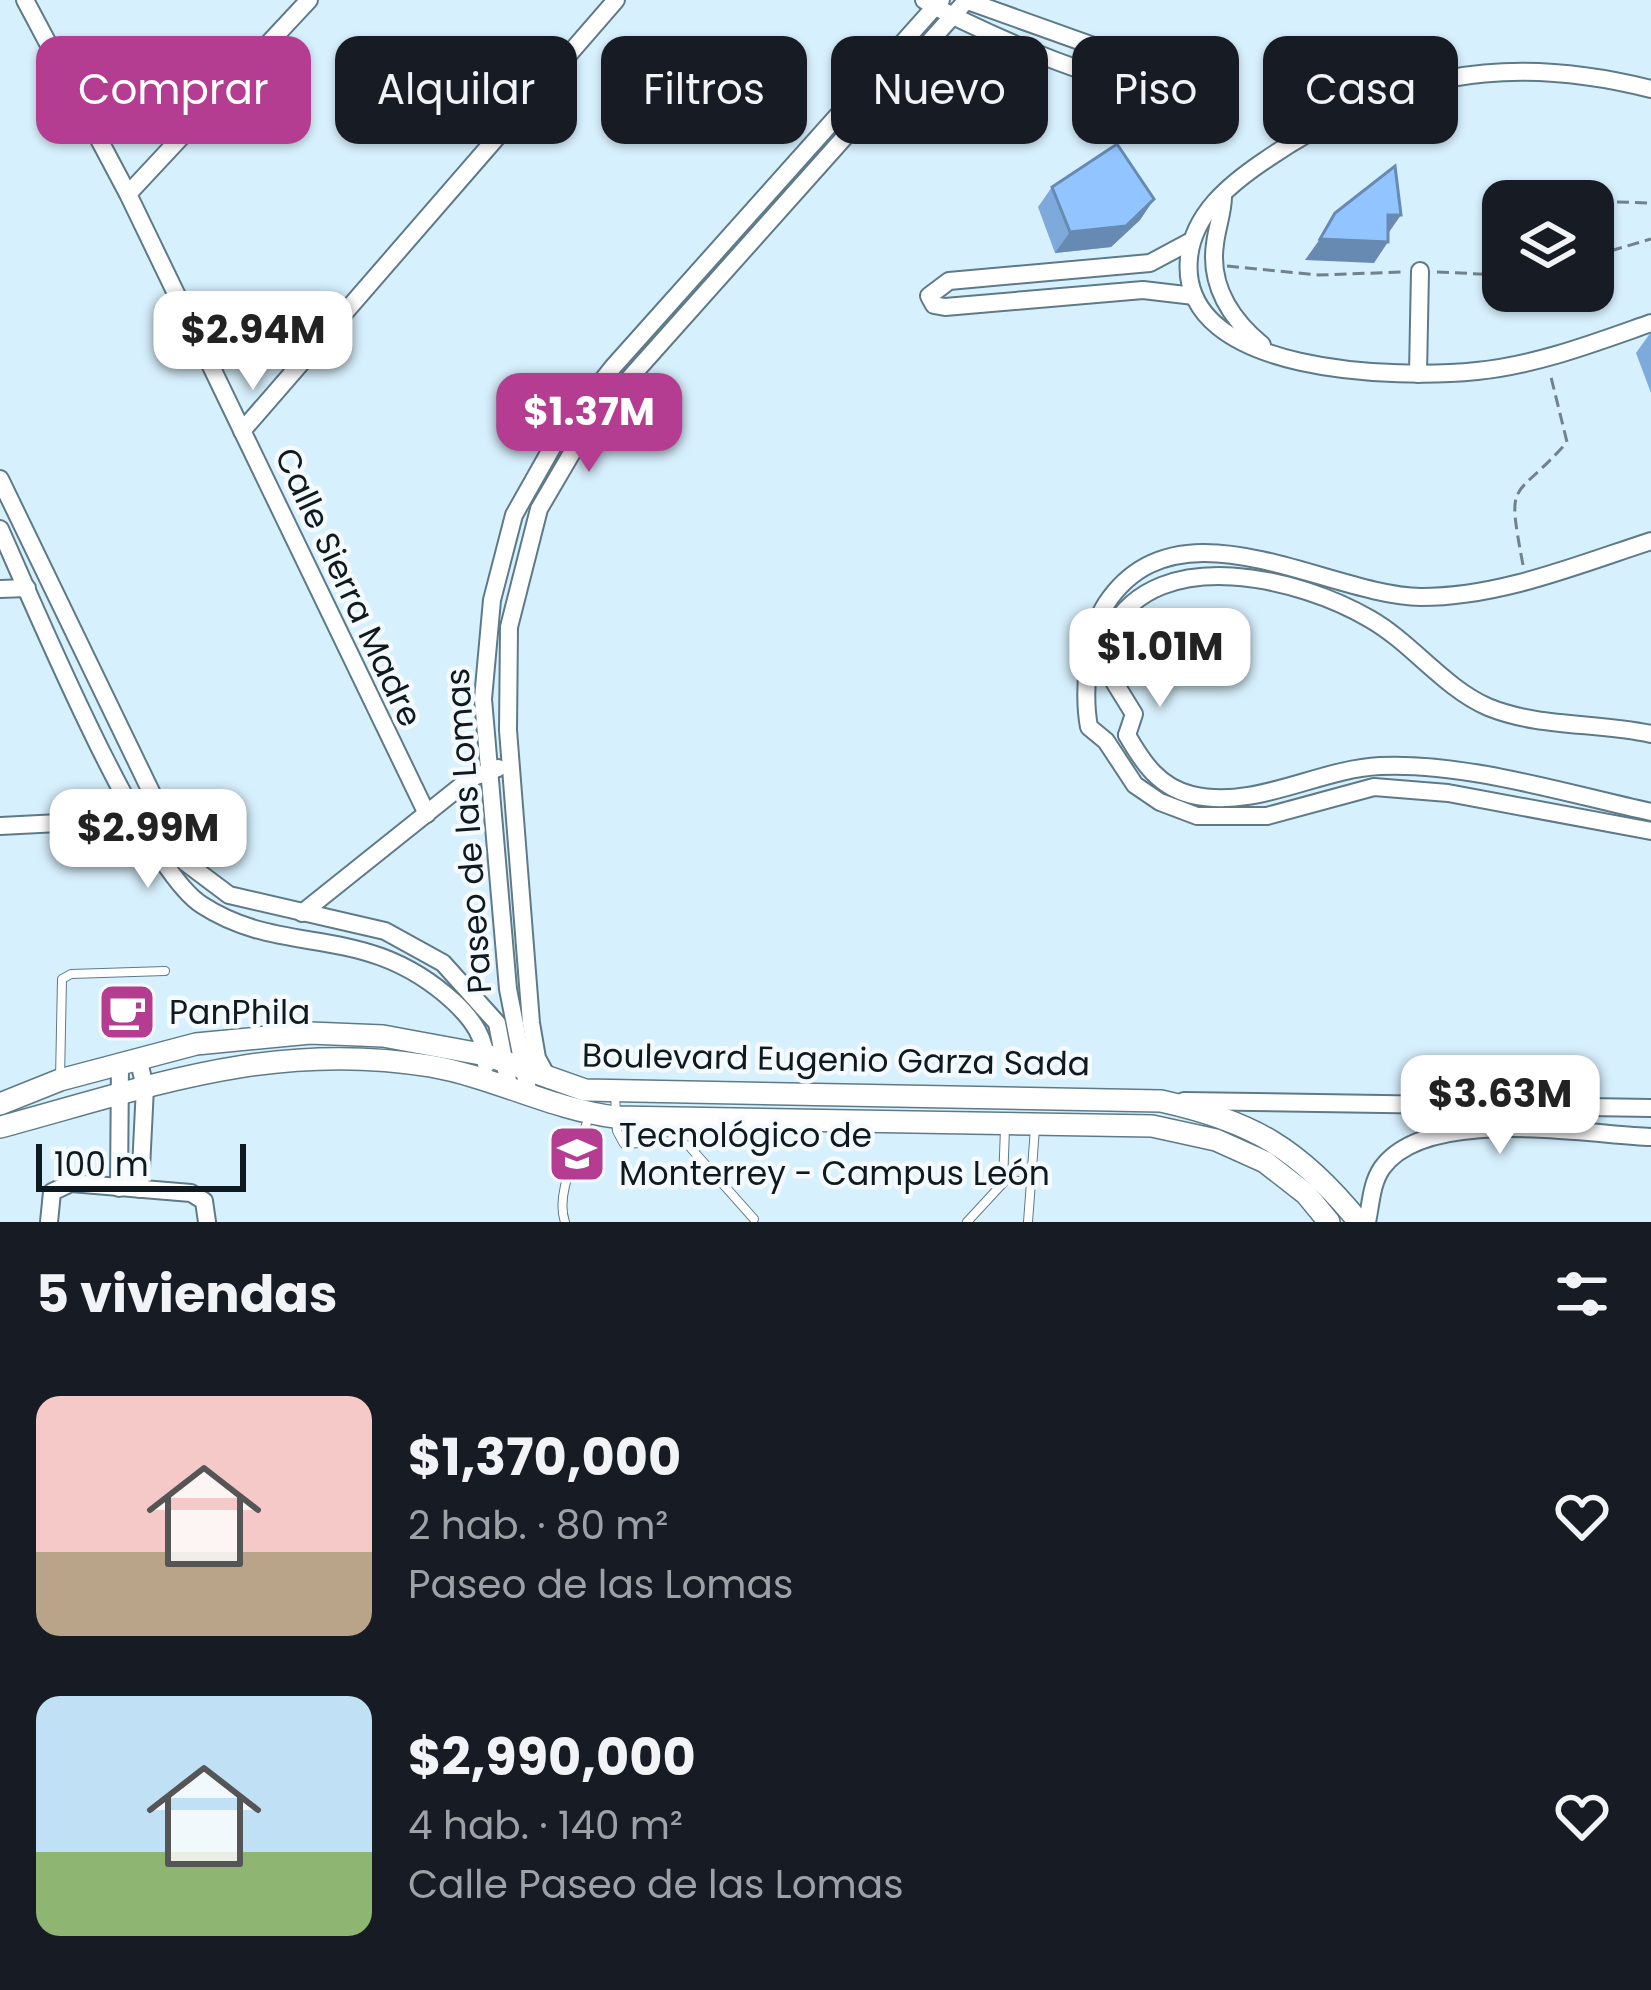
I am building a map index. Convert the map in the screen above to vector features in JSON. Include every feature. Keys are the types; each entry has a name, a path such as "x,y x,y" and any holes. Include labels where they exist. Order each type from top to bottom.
{"street":[{"name":"Calle Sierra Madre","path":"25,0 128,194 427,814"},
{"path":"242,431 616,0"},
{"path":"933,2 951,17 1131,85 1148,85 1153,80 1153,70 1142,63 965,0"},
{"name":"Paseo de las Lomas","path":"506,1074 508,989 484,662 492,600 514,515 558,437 965,0"},
{"name":"Paseo de las Lomas","path":"549,1081 537,1058 531,1023 511,766 509,627 526,542 553,482 643,349 933,2"},
{"path":"128,194 300,4"},
{"path":"1651,88 1553,72 1462,76 1402,87 1293,142 1223,196 1205,212 1192,241 1188,266 1194,296 1222,329 1270,352 1328,368 1418,374 1546,359 1651,323"},
{"path":"1223,196 1214,264 1228,308 1270,352"},
{"path":"1192,241 1156,262 949,281 929,296 934,304 945,307 1143,290 1194,296"},
{"path":"1418,374 1420,272"},
{"path":"0,478 185,862 229,895 385,931 443,963 497,1023 506,1074"},
{"path":"0,529 138,819 170,876 216,914 268,930 371,950 429,980 472,1020 506,1074"},
{"path":"1651,541 1525,581 1419,597 1260,558 1203,556 1151,564 1118,587 1102,609 1088,652 1089,727 1106,741 1136,785 1197,816 1255,818 1374,787 1448,794 1651,831"},
{"path":"1651,734 1509,715 1475,701 1374,621 1342,604 1273,583 1240,579 1174,582 1131,604 1109,643 1108,662 1121,697 1134,714 1127,735 1145,765 1169,787 1209,798 1254,794 1356,768 1401,765 1651,812"},
{"path":"0,589 27,588"},
{"path":"1091,705 1104,695 1121,697"},
{"path":"1106,741 1127,735"},
{"path":"302,913 490,769 511,766"},
{"path":"0,826 138,819"},
{"path":"429,980 443,963"},
{"name":"Boulevard Eugenio Garza Sada","path":"0,1104 129,1060 231,1039 310,1033 383,1036 506,1074 589,1114 1127,1124 1216,1140 1286,1176 1329,1222"},
{"name":"Boulevard Eugenio Garza Sada","path":"0,1127 189,1072 315,1055 506,1074 615,1091 1161,1101 1227,1118 1282,1144 1321,1176 1363,1222"},
{"path":"129,1060 146,1087 140,1189"},
{"path":"119,1188 118,1094 129,1060"},
{"path":"1161,1101 1651,1108"},
{"path":"1525,1104 1526,1132"},
{"path":"1363,1222 1376,1178 1402,1148 1447,1132 1651,1137"},
{"path":"49,1222 50,1202 58,1186 200,1197 207,1208 207,1222"}],"lane":[{"path":"60,1080 62,979 165,971"},
{"path":"615,1091 615,1117 624,1144 688,1146 754,1220"},
{"path":"565,1222 561,1192 574,1174 589,1114"},
{"path":"967,1222 1004,1180 1005,1121"},
{"path":"1028,1222 1035,1122"},
{"path":"1004,1180 1034,1182"}],"path":[{"path":"1614,202 1651,203"},
{"path":"1614,250 1651,239"},
{"path":"1214,264 1318,275 1482,274"},
{"path":"1525,581 1512,506 1521,483 1567,442 1546,359"}],"building":[{"path":"1117,144 1154,199 1126,226 1070,232 1052,187"},
{"path":"1395,166 1401,215 1388,215 1388,242 1320,239 1335,213"}],"place":[{"name":"PanPhila","path":"127,1012"},
{"name":"Tecnológico de Monterrey - Campus León","path":"577,1154"}]}
